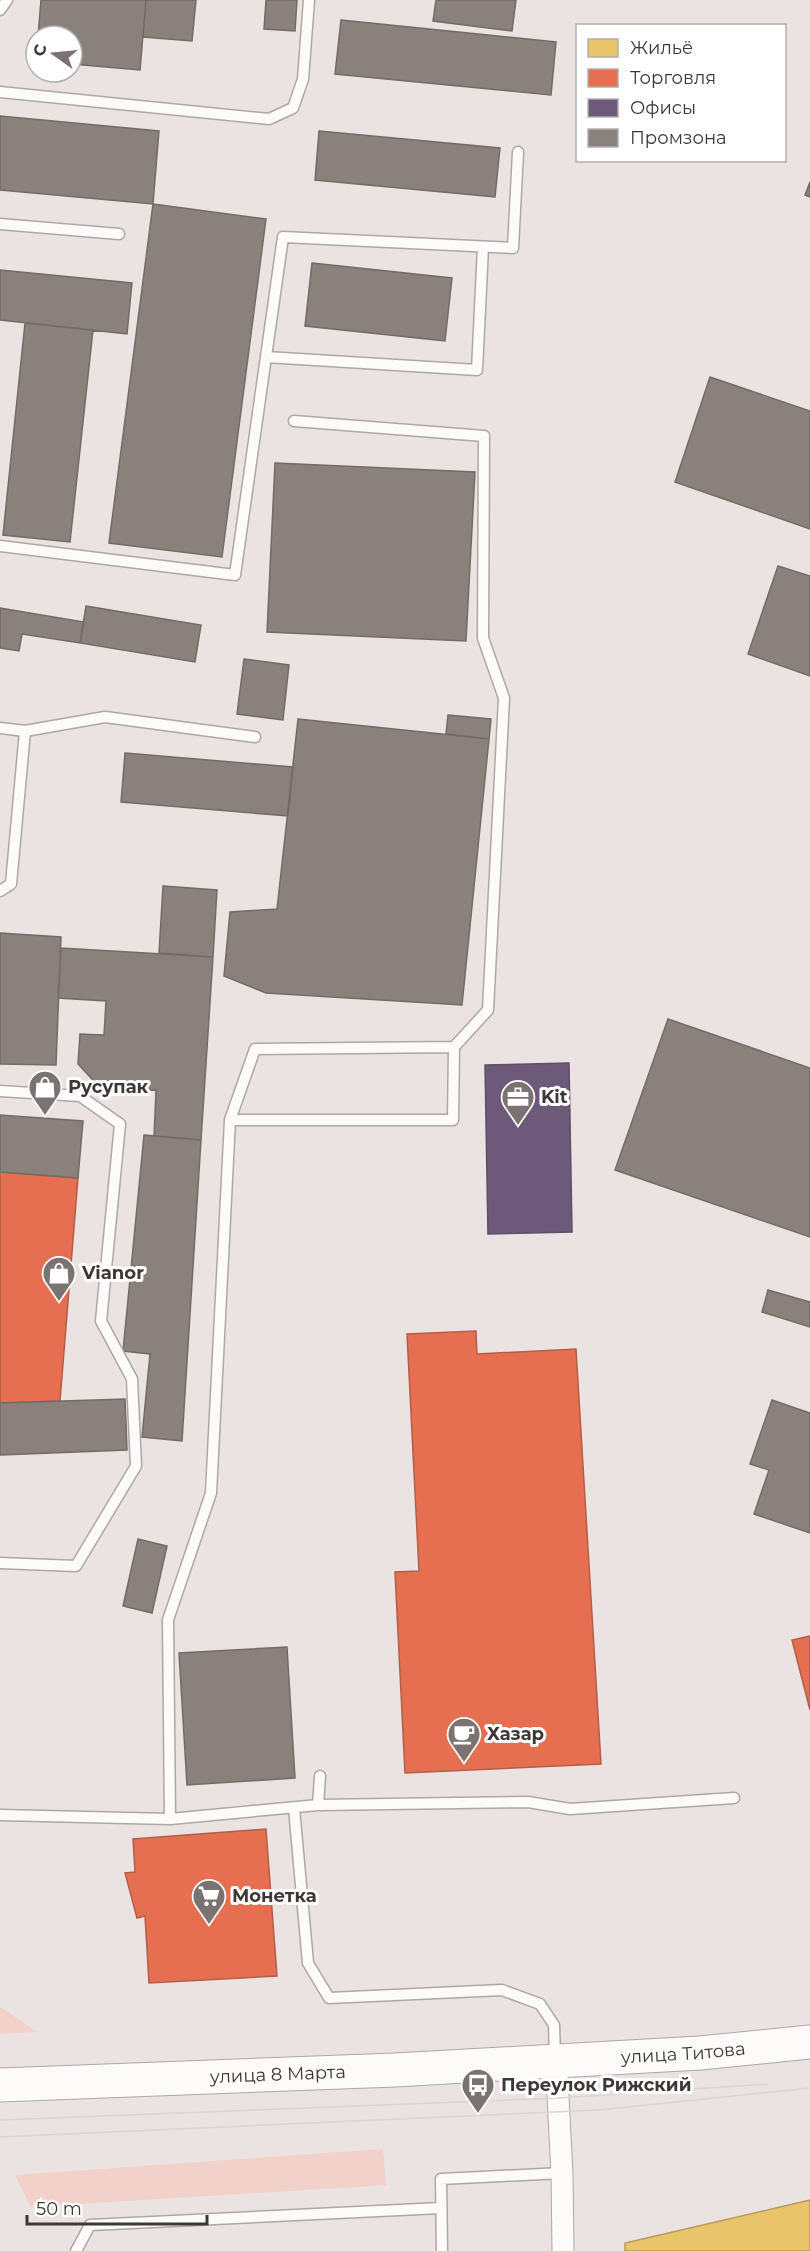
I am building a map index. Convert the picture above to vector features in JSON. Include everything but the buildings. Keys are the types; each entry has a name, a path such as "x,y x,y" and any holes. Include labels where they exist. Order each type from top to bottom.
{"main road":[{"name":"улица Титова","path":"556,2060 700,2053 810,2042"},
{"name":"улица 8 Марта","path":"0,2085 209,2079 556,2060"}],"street":[{"path":"556,2060 562,2173 563,2251"}],"lane":[{"path":"0,10 7,0"},
{"path":"0,92 269,119 293,108 303,79 309,0"},
{"path":"0,546 235,575 283,237 513,248 518,152"},
{"path":"0,224 119,234"},
{"path":"266,357 477,370 483,247"},
{"path":"230,1120 453,1120 454,1047 488,1010 504,698 483,638 484,436 294,421"},
{"path":"0,728 25,731 105,717 255,736"},
{"path":"0,891 11,884 25,731"},
{"path":"170,1819 168,1620 211,1493 230,1120 255,1049 454,1047"},
{"path":"0,1091 80,1096 120,1124 101,1321 132,1379 136,1466 76,1566 0,1563"},
{"path":"318,1805 320,1776"},
{"path":"0,1815 170,1819 318,1805 528,1802 570,1809 734,1798"},
{"path":"294,1808 308,1963 329,1998 502,1990 540,2004 554,2025 556,2060"},
{"path":"442,2251 441,2179 562,2173"},
{"path":"76,2251 90,2224 441,2208"}],"shaded area":[{"path":"0,2007 2,2008 37,2032 0,2034"},
{"path":"383,2149 386,2185 31,2207 15,2175"}],"tram line":[{"path":"0,2120 559,2098 768,2084"},
{"path":"0,2137 599,2110 810,2088"}],"place":[{"name":"Русупак","path":"45,1116"},
{"name":"Kit","path":"518,1126"},
{"name":"Vianor","path":"59,1302"},
{"name":"Хазар","path":"464,1763"},
{"name":"Монетка","path":"209,1925"},
{"name":"Переулок Рижский","path":"478,2114"}]}
